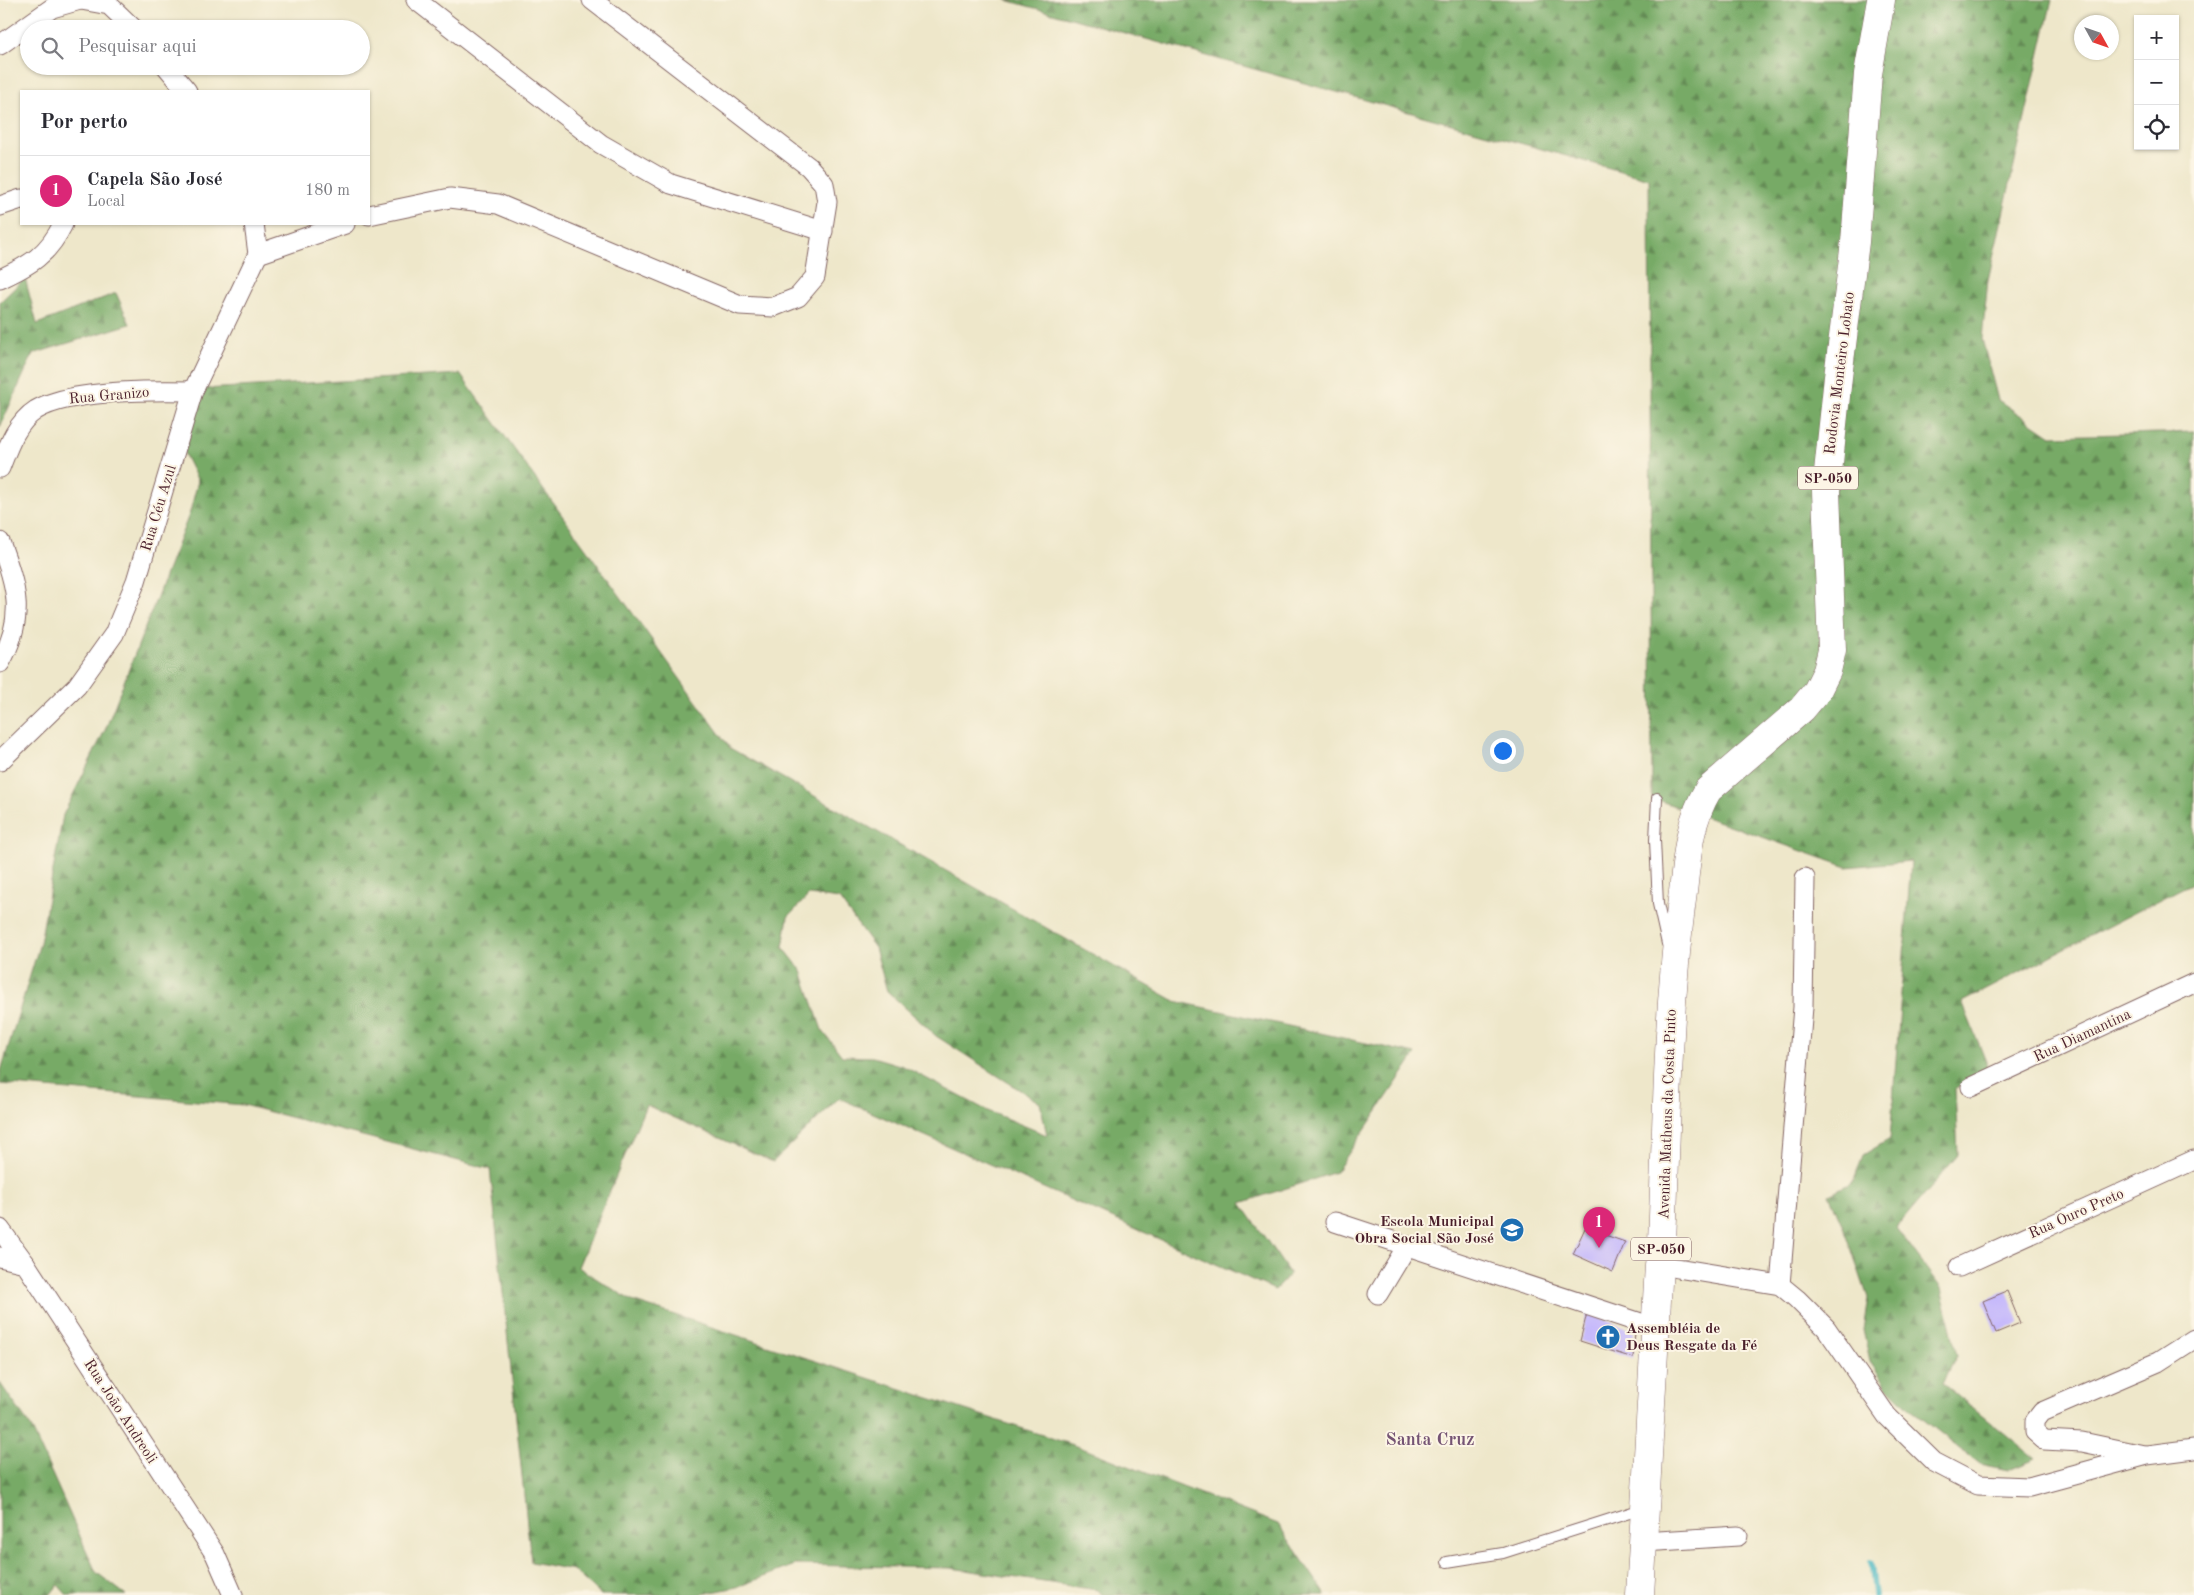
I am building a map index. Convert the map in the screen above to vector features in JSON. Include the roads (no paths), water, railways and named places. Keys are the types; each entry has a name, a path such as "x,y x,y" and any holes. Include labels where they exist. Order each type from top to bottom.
{"main road":[{"name":"Rodovia Monteiro Lobato","path":"1681,903 1690,838 1698,806 1708,790 1802,709 1817,691 1827,671 1832,625 1826,492 1855,242 1868,74 1882,0"},
{"name":"Avenida Matheus da Costa Pinto","path":"1640,1595 1659,1265 1662,1242 1673,967 1681,903"}],"street":[{"path":"35,20 52,8 80,0 107,2 125,20"},
{"path":"416,0 601,144 625,158 671,184 823,231"},
{"path":"370,215 450,198 498,204 740,305 773,306 798,297 815,278 827,202 824,184 810,167 592,0"},
{"path":"0,44 20,30"},
{"path":"174,75 186,90"},
{"path":"0,206 20,199"},
{"path":"0,279 29,265 57,237 63,225"},
{"path":"254,225 258,254 342,225"},
{"name":"Rua Céu Azul","path":"0,760 77,686 114,634 136,581 193,391 258,254"},
{"name":"Rua Granizo","path":"0,468 13,435 34,411 62,399 150,390 193,391"},
{"path":"0,542 15,582 17,612 10,646 0,663"},
{"path":"1780,1285 1803,1007 1805,878"},
{"name":"Rua Diamantina","path":"1971,1087 2194,983"},
{"name":"Rua Ouro Preto","path":"1959,1267 2194,1160"},
{"path":"1335,1222 1656,1328"},
{"name":"Rua João Andreoli","path":"1,1230 25,1263 215,1554 233,1595"},
{"path":"1378,1294 1407,1246"},
{"path":"0,1256 25,1263"},
{"path":"1659,1265 1780,1285 1826,1328 1887,1416 1934,1462 1978,1485 2029,1487 2147,1455 2194,1449"},
{"path":"2147,1455 2082,1442 2044,1440 2035,1432 2035,1421 2042,1412 2158,1362 2194,1338"},
{"path":"1643,1542 1738,1536"}],"lane":[{"path":"1657,798 1655,840 1658,904 1673,967"},
{"path":"1447,1562 1503,1554 1645,1508"}],"waterway":[{"path":"1871,1563 1875,1595"}],"place":[{"name":"Escola Municipal Obra Social São José","path":"1512,1230"},
{"name":"Capela São José","path":"1599,1248"},
{"name":"Assembléia de Deus Resgate da Fé","path":"1608,1337"}],"district":[{"name":"Santa Cruz","path":"1430,1439"}]}
